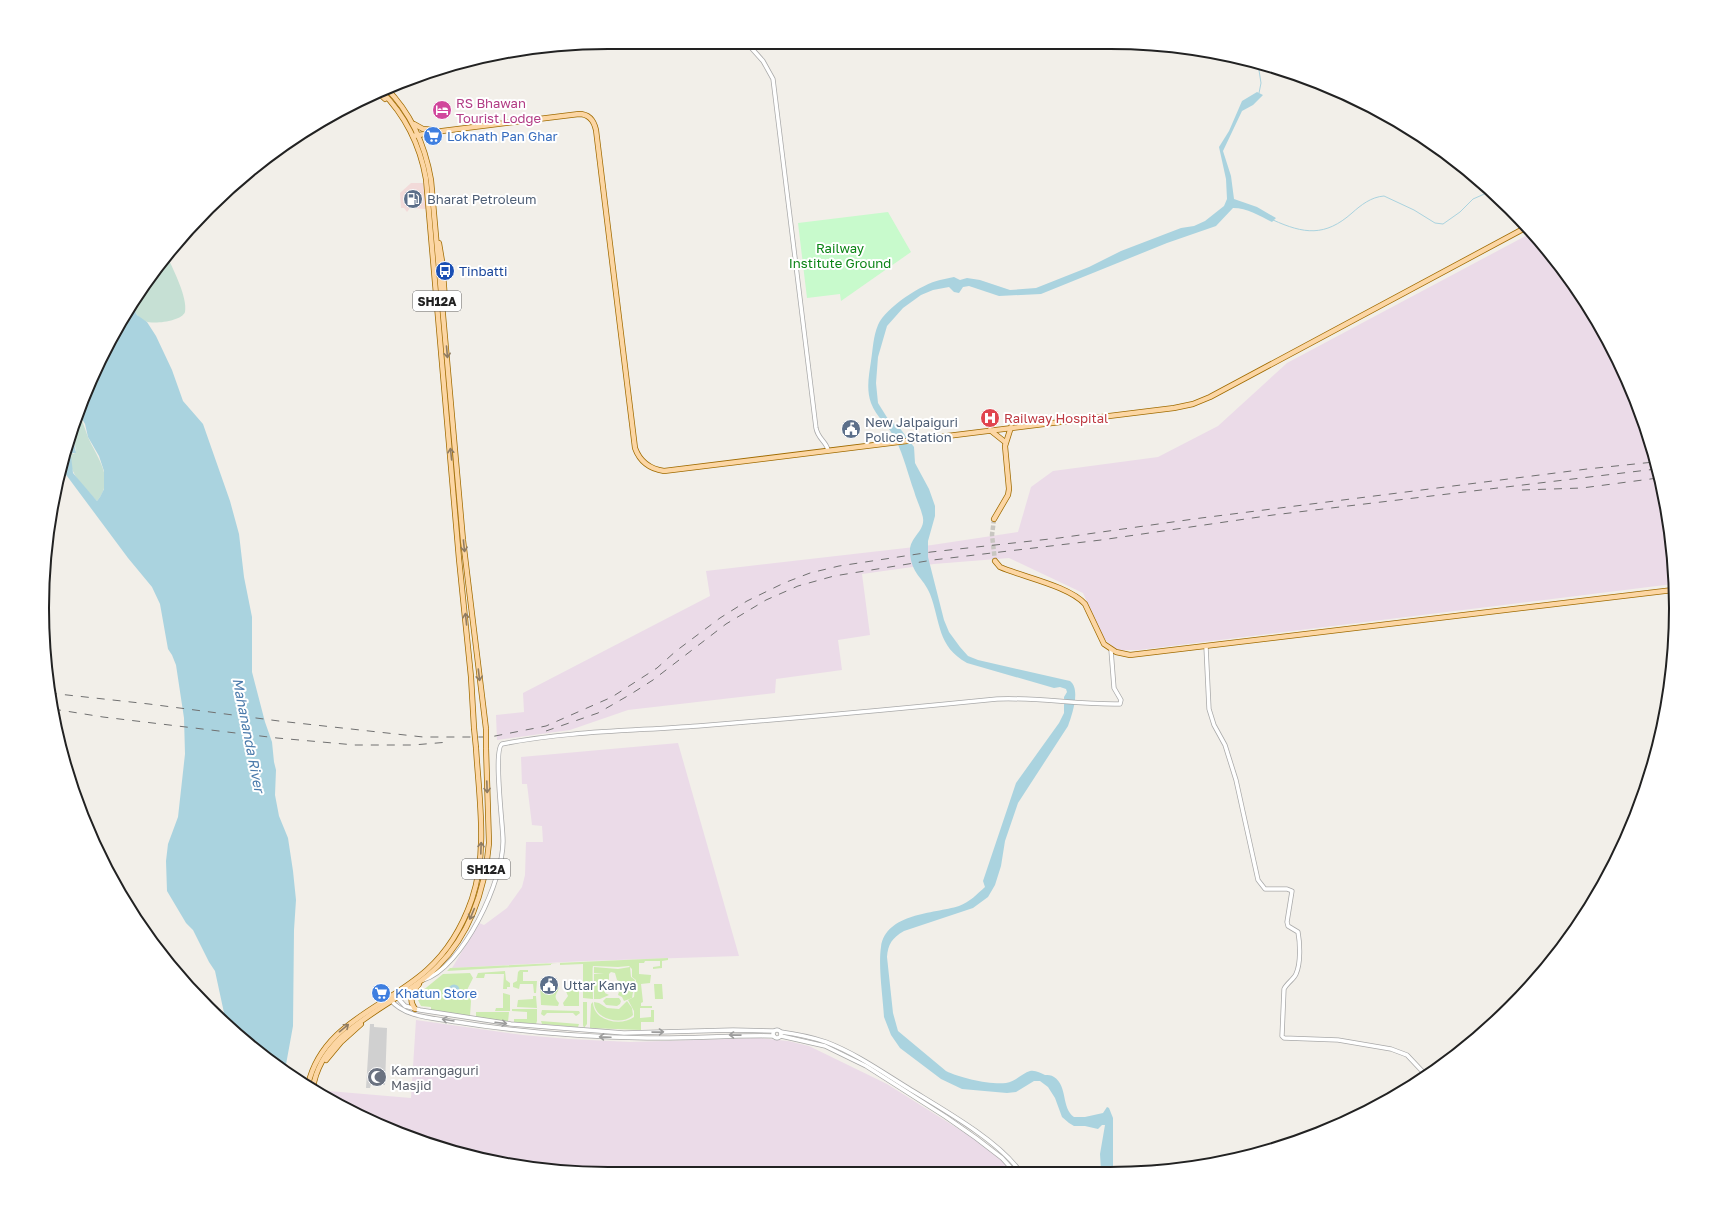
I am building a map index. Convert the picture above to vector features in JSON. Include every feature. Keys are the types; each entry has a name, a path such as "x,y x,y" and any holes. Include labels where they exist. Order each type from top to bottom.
{"main road":[{"name":"SH12A","path":"314,1084 318,1071 332,1051 367,1018 421,975 441,955 457,932 473,898 478,878 481,846 471,677 459,559 427,184 423,162 412,123 391,94"},
{"name":"SH12A","path":"309,1081 318,1058 334,1036 350,1023 422,980 444,960 462,934 472,915 482,887 489,843 486,729 464,540 443,313 445,301 441,248 436,236 431,180 423,145 401,114 385,96"},
{"name":"SH12A","path":"383,97 401,114"},
{"path":"415,134 579,114 586,115 595,124 635,444 638,455 646,464 656,469 668,470 1174,408 1199,402 1521,230"},
{"path":"412,123 432,132"},
{"path":"423,145 432,132"},
{"path":"994,519 1006,498 1009,489 1005,442 1011,427"},
{"path":"990,430 1005,442"},
{"path":"996,563 1009,570 1065,590 1081,600 1085,604 1104,644 1111,650 1124,654 1135,655 1669,591"},
{"path":"415,1009 411,1003 411,996 422,980"}],"street":[{"path":"752,49 763,62 773,79 816,428 818,437 826,445 828,450"},
{"path":"1206,647 1209,708 1214,726 1224,745 1236,780 1258,880 1265,889 1286,888 1292,890 1287,922 1288,926 1298,932 1299,955 1296,974 1287,983 1284,989 1282,1036 1284,1038 1338,1040 1391,1049 1406,1055 1423,1072"},
{"path":"422,980 440,971 460,948 481,914 494,886 503,845 498,778 498,749 502,744 583,732 675,728 803,718 997,699 1027,698 1078,703 1121,703 1121,700 1114,688 1111,650"},
{"path":"393,998 405,1006 415,1009 472,1020 560,1029 624,1033 778,1030 781,1034 825,1046 866,1066 970,1134 1002,1158 1010,1167"},
{"path":"393,998 400,1009 423,1016 496,1028 560,1034 648,1038 726,1035 774,1036 778,1038 781,1034 808,1037 826,1042 882,1072 938,1107 991,1143 1016,1167"},
{"path":"423,1016 424,1011"},
{"path":"471,1024 472,1020"},
{"path":"560,1029 560,1034"},
{"path":"774,1031 774,1036"}],"shaded area":[{"name":"Bharat Petroleum","path":"411,183 423,183 426,209 410,208 407,212 404,208 401,208 400,193"},
{"path":"1527,235 1575,297 1611,361 1626,394 1650,463 1664,535 1668,585 1139,650 1117,650 1103,638 1083,593 1009,558 934,564 862,574 870,635 838,640 842,670 776,679 775,693 628,710 570,730 497,740 496,715 524,712 523,693 710,596 706,571 932,545 1018,532 1031,487 1053,471 1158,457 1218,426 1287,363"},
{"path":"678,743 739,956 585,961 452,968 479,923 484,925 507,908 522,887 525,875 526,842 543,842 542,826 532,825 527,784 522,784 521,757"},
{"path":"416,1020 523,1035 569,1039 630,1042 759,1038 788,1041 809,1046 887,1084 973,1138 997,1156 1008,1167 608,1167 571,1166 535,1162 463,1148 428,1137 394,1124 326,1091 411,1098"},
{"path":"370,1024 374,1024 374,1027 387,1028 385,1085 371,1084 370,1088 366,1088"}],"green space":[{"name":"Railway Institute Ground","path":"888,212 911,252 841,301 840,294 807,298 798,223"},
{"path":"170,262 182,292 185,312 179,318 154,323 145,321 135,310 143,297"},
{"path":"82,420 100,461 105,477 105,485 97,501 82,485 71,467 72,453 74,454 76,450 74,443"},
{"path":"668,958 668,960 662,961 662,968 653,969 653,967 660,966 660,961 645,961 644,963 639,963 639,974 651,975 650,983 641,984 643,1002 641,1003 641,1006 652,1006 652,1008 640,1008 640,1018 651,1017 651,1010 654,1010 654,1022 641,1022 641,1030 590,1028 591,1004 593,1002 594,1009 603,1018 615,1022 622,1022 634,1017 634,1011 628,1000 634,997 636,980 632,977 632,969 629,966 593,966 593,999 583,998 583,964 560,965 559,963"},
{"path":"551,963 551,965 447,971 450,968"},
{"path":"594,967 618,969 630,967 631,977 635,980 632,998 624,1001 622,997 618,995 621,985 617,980 615,973 611,972 609,974 609,980 606,980 605,984 605,993 609,995 600,999 594,999 594,974 604,974 594,973"},
{"path":"520,970 528,970 528,972 523,972 523,981 537,981 536,993 534,993 533,984 520,984 519,989 513,987 513,983 517,981 518,972"},
{"path":"505,971 506,980 510,983 510,987 507,987 507,989 503,989 504,974 485,974 484,978 476,978 478,973"},
{"path":"470,973 473,978 467,990 471,1001 470,1016 431,1010 431,1007 421,1006 416,996 443,974"},
{"path":"540,981 548,982 550,987 559,987 556,996 559,1003 558,1006 541,1005"},
{"path":"654,984 662,984 663,999 655,999"},
{"path":"574,985 579,985 579,1006 564,1006 563,1003 568,996 564,987 573,987"},
{"path":"503,993 510,995 510,1011 495,1011 496,1008 503,1008"},
{"path":"533,996 536,996 537,1008 517,1007 518,1000 533,999"},
{"path":"606,998 619,998 621,1001 617,1006 606,1005 603,1001"},
{"path":"627,1001 632,1008 633,1015 623,1020 604,1017 595,1008 594,1002 607,1008 619,1009"},
{"path":"583,1002 587,1002 587,1024 584,1028 583,1025"},
{"path":"512,1009 537,1009 536,1024 514,1022 514,1019 527,1019 527,1012 512,1011"},
{"path":"542,1010 579,1011 580,1013 576,1016 573,1013 547,1013 544,1016 541,1014"},
{"path":"476,1012 509,1012 508,1022 476,1018"},
{"path":"541,1021 579,1024 578,1027 542,1024"}],"water":[{"path":"1257,92 1263,95 1253,105 1242,111 1223,151 1231,176 1234,199 1257,207 1276,218 1272,222 1248,211 1233,208 1216,226 1167,243 1041,294 999,296 969,286 963,287 959,293 954,292 949,287 933,290 921,295 903,308 887,326 878,357 876,383 878,403 888,419 899,427 914,447 915,463 929,489 935,506 935,516 928,541 928,557 944,620 949,632 968,656 978,660 1070,681 1075,690 1075,702 1068,726 1018,803 1005,841 1001,866 995,885 988,897 973,908 904,931 896,936 891,942 888,948 887,957 893,1013 898,1031 946,1071 975,1080 992,1083 1006,1083 1030,1071 1036,1071 1052,1076 1058,1081 1063,1091 1067,1108 1074,1117 1085,1117 1103,1113 1107,1107 1109,1108 1113,1118 1113,1167 1101,1167 1100,1154 1105,1125 1102,1125 1098,1129 1085,1126 1074,1126 1069,1123 1062,1117 1055,1098 1048,1087 1040,1081 1034,1081 1016,1092 1007,1093 962,1089 941,1079 900,1048 891,1035 884,1017 880,955 885,936 892,927 901,921 959,906 970,900 985,887 983,881 1016,783 1059,723 1064,713 1064,697 1067,692 1066,689 1060,687 1054,688 967,663 950,649 945,641 941,633 930,594 915,570 911,559 910,546 923,525 921,511 904,459 896,440 876,413 869,398 868,382 873,343 878,325 882,318 905,297 932,282 954,277 960,280 967,278 980,280 1010,290 1036,288 1089,267 1121,251 1181,228 1194,226 1205,221 1224,206 1227,199 1226,179 1219,147 1229,131 1242,101"},
{"name":"Mahananda River","path":"135,310 137,315 147,322 156,336 172,370 183,401 203,424 230,501 239,534 244,577 252,617 252,672 265,722 272,742 276,770 275,795 279,816 288,838 296,900 294,930 293,1026 286,1065 239,1028 224,1014 215,971 193,930 186,923 167,891 166,861 168,844 178,817 185,754 184,718 176,665 168,649 160,604 152,587 128,558 66,474 74,444 76,453 72,453 71,456 73,473 97,501 104,489 104,471 99,456 88,437 82,419 92,394 107,361"},
{"path":"454,984 458,986 460,990 458,994 454,996 450,994 448,990 450,986"}],"waterway":[{"path":"1259,69 1261,83 1259,93"},
{"path":"1273,220 1295,228 1314,231 1333,226 1342,221 1366,202 1384,196 1414,210 1435,223 1443,224 1460,212 1473,199 1485,194"}],"tunnel":[{"path":"994,519 992,535 995,561"}],"railway":[{"path":"56,694 423,737 490,737 546,726 612,697 657,668 676,651 720,618 747,601 784,583 810,573 839,566 931,552 1059,538 1201,518 1587,469 1650,462"},
{"path":"546,731 598,713 631,694 653,680 726,624 766,600 798,586 834,576 933,560 1101,540 1273,515 1651,470"},
{"path":"1522,490 1582,488 1653,479"},
{"path":"59,710 103,717 277,738 355,745 413,745 449,742"}],"place":[{"name":"RS Bhawan Tourist Lodge","path":"442,110"},
{"name":"Loknath Pan Ghar","path":"433,136"},
{"name":"Bharat Petroleum","path":"413,199"},
{"name":"Tinbatti","path":"445,271"},
{"name":"Railway Hospital","path":"990,418"},
{"name":"New Jalpaiguri Police Station","path":"851,429"},
{"name":"Uttar Kanya","path":"549,985"},
{"name":"Khatun Store","path":"381,993"},
{"name":"Kamrangaguri Masjid","path":"377,1077"}]}
